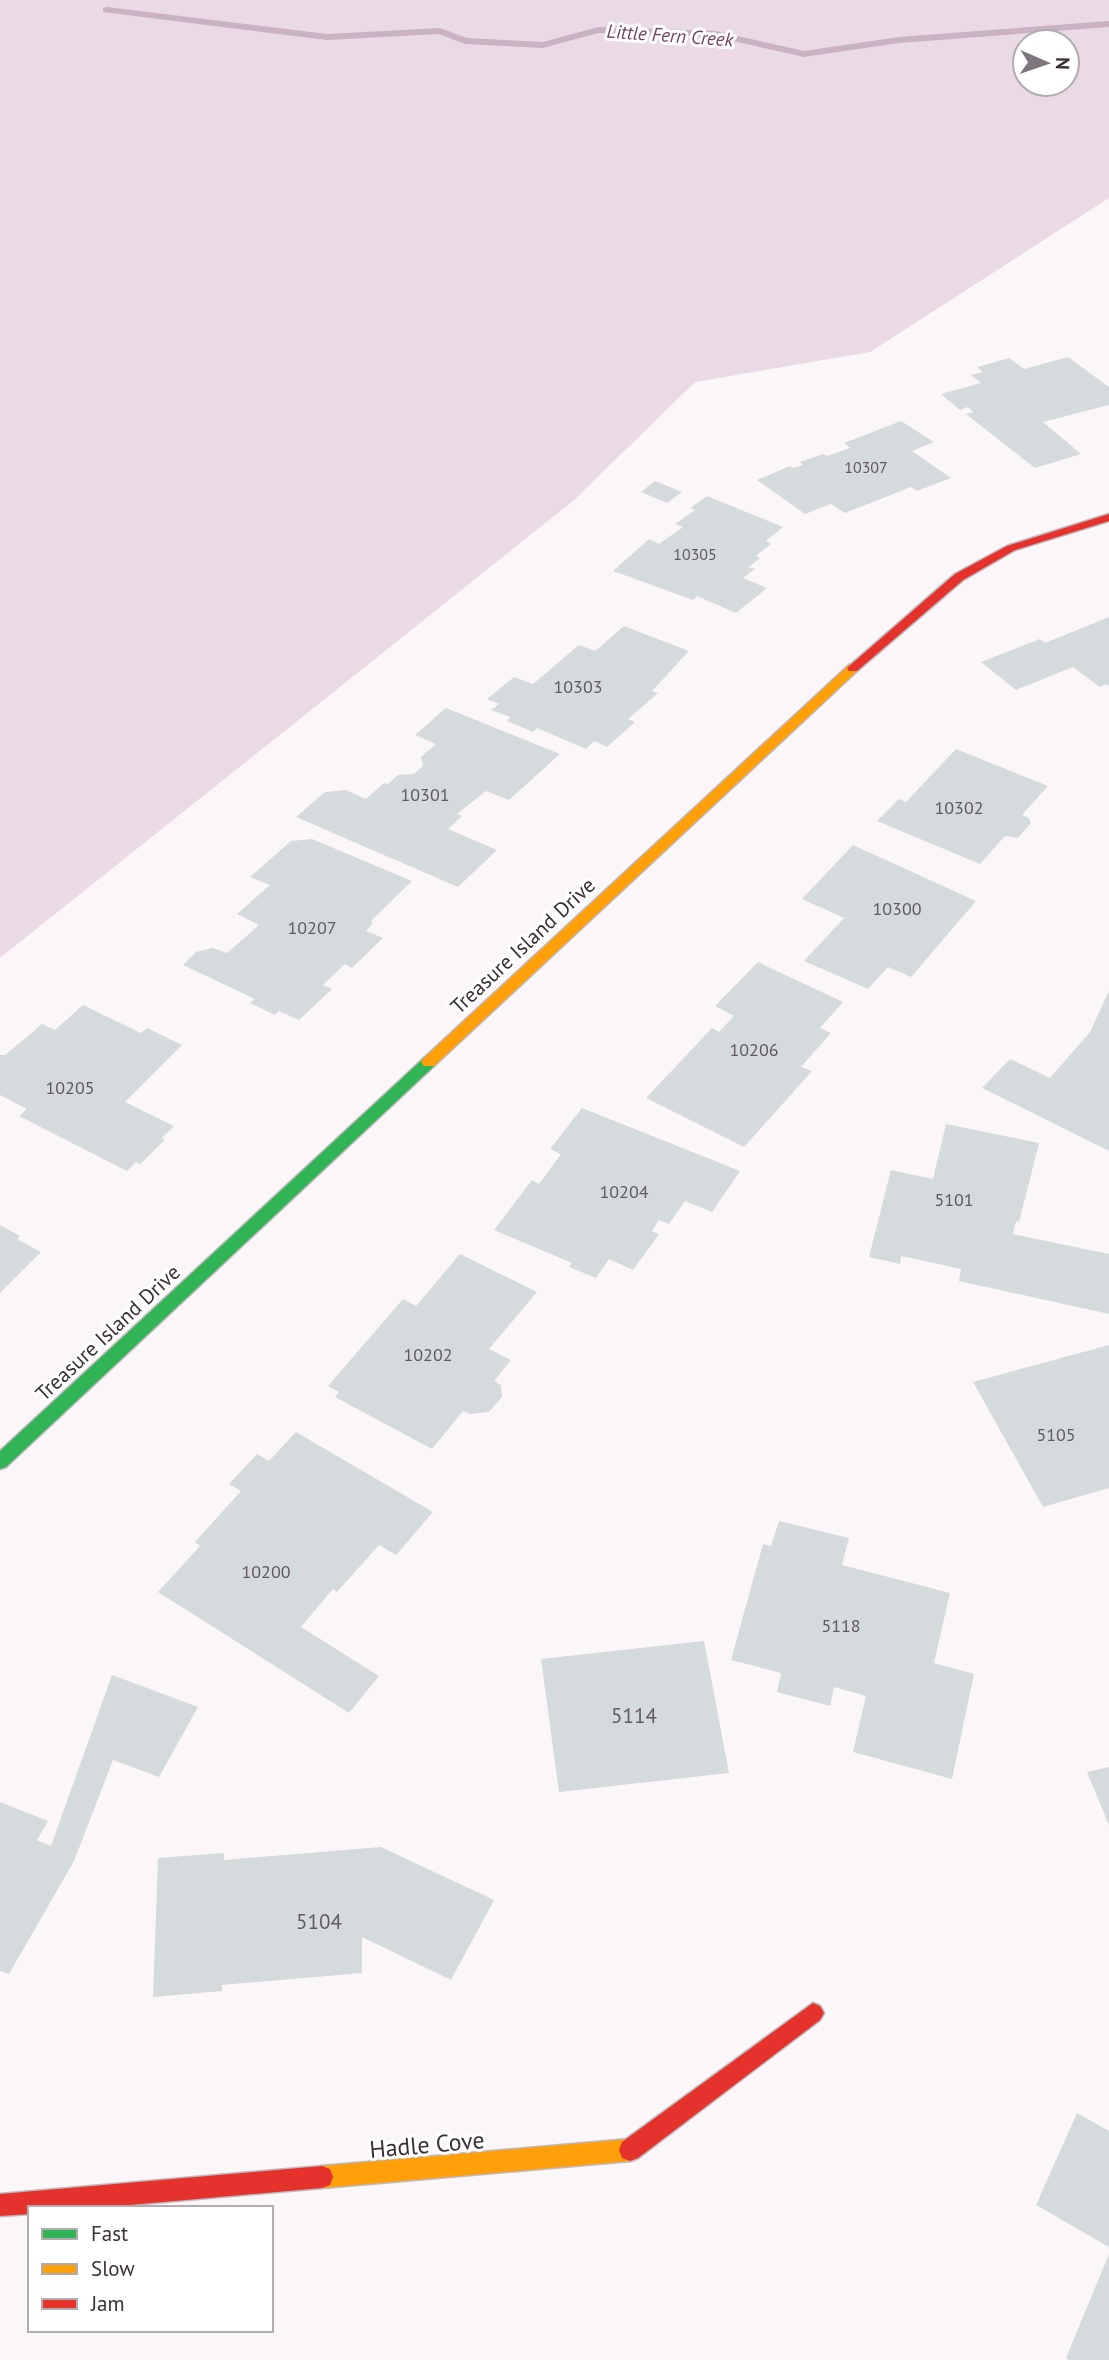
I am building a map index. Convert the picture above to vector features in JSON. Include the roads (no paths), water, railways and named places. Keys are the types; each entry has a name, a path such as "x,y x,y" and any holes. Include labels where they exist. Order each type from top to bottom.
{"street":[{"name":"Treasure Island Drive","path":"0,1462 862,659 959,577 1012,548 1109,517"},
{"name":"Hadle Cove","path":"0,2205 630,2150 813,2013"}],"waterway":[{"name":"Little Fern Creek","path":"107,10 327,37 440,31 465,41 543,45 598,30 716,34 804,54 899,40 1109,24"}]}
